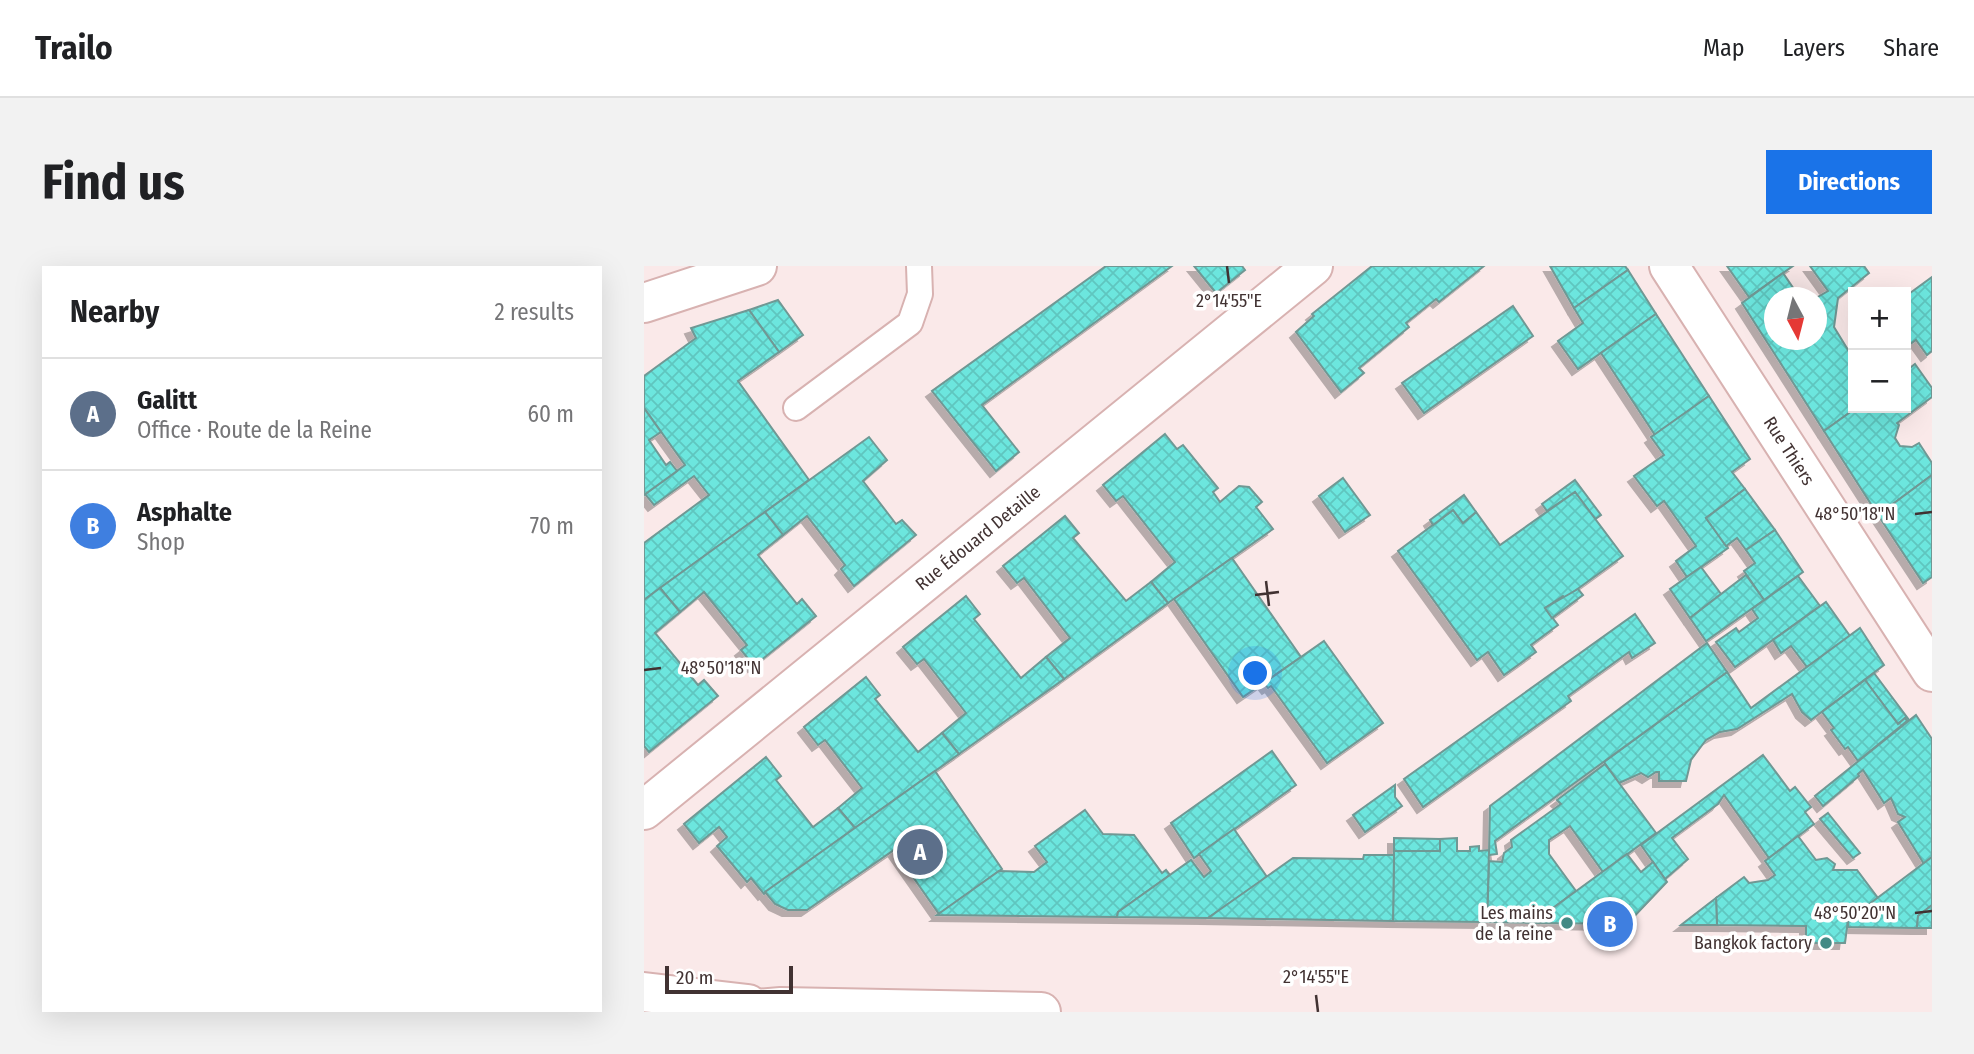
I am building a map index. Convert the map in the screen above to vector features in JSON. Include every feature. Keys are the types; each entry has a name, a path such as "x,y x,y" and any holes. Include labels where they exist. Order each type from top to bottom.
{"street":[{"path":"644,303 757,266"},
{"name":"Rue Édouard Detaille","path":"644,810 1313,266"},
{"name":"Rue Thiers","path":"1669,266 1932,672"},
{"path":"644,992 781,1007 1041,1012"},
{"path":"720,1012 781,1007"}],"lane":[{"path":"796,408 910,323 920,295 919,266"}],"building":[{"path":"1106,266 1172,266 982,405 1019,452 996,471 932,391"},
{"path":"1194,266 1242,266 1245,270 1216,293"},
{"path":"1372,266 1484,266 1439,302 1436,299 1406,323 1409,327 1359,368 1364,373 1341,392 1296,332 1314,316 1312,314"},
{"path":"1550,266 1625,266 1628,270 1574,308"},
{"path":"1727,266 1793,266 1749,297"},
{"path":"1810,266 1864,266 1869,273 1848,287 1838,298 1834,327 1848,350 1849,413 1824,431 1772,350 1827,350 1828,291"},
{"path":"1628,270 1656,314 1578,369 1558,341 1583,323 1574,308"},
{"path":"1783,273 1793,287 1764,287 1764,337 1742,303"},
{"path":"1932,277 1932,351 1927,355 1916,340 1911,344 1911,292"},
{"path":"778,300 803,335 779,352 749,310"},
{"path":"1513,306 1533,336 1424,413 1402,383"},
{"path":"749,310 779,352 738,381 809,480 644,600 644,543 709,495 694,476 654,505 645,494 685,465 644,408 644,376 696,338 691,328"},
{"path":"1656,314 1709,396 1655,435 1601,353"},
{"path":"1915,364 1932,388 1932,397 1911,413 1911,367"},
{"path":"1709,396 1750,459 1732,472 1745,489 1706,518 1728,548 1687,577 1676,561 1696,546 1664,501 1657,506 1634,476 1664,455 1651,437"},
{"path":"644,408 661,432 649,440 666,465 670,462 677,471 644,495"},
{"path":"1849,413 1910,413 1897,423 1899,425 1895,438 1900,446 1912,447 1919,443 1932,463 1932,475 1878,515 1824,431"},
{"path":"1165,434 1177,449 1183,445 1218,488 1213,492 1220,502 1239,486 1249,487 1262,502 1256,507 1273,529 1168,603 1151,582 1175,562 1123,496 1116,501 1103,485"},
{"path":"869,437 887,460 863,481 896,524 902,520 916,535 854,586 841,569 845,565 807,516 783,535 765,512"},
{"path":"1932,475 1932,577 1923,583 1878,515"},
{"path":"1343,478 1370,515 1345,532 1319,496"},
{"path":"1575,480 1601,515 1597,518 1595,519 1575,492 1547,511 1542,504"},
{"path":"1745,489 1775,530 1746,550 1737,538 1726,546 1706,518"},
{"path":"1575,492 1623,556 1565,598 1563,596 1545,608 1558,625 1531,645 1536,652 1504,675 1488,652 1477,660 1398,551 1453,510 1463,523 1476,512 1500,545"},
{"path":"1464,495 1476,512 1463,523 1453,510 1433,525 1430,520"},
{"path":"765,512 783,535 758,555 797,604 802,599 816,616 754,666 741,650 747,645 704,592 680,612 660,588"},
{"path":"1065,516 1079,533 1073,538 1126,601 1151,582 1168,603 1064,679 1046,657 1070,638 1024,578 1017,583 1003,566"},
{"path":"1775,530 1803,572 1764,600 1744,571 1755,563 1746,550"},
{"path":"1232,558 1301,657 1243,697 1174,599"},
{"path":"1701,567 1721,594 1690,618 1670,589"},
{"path":"1746,575 1764,600 1706,641 1690,618"},
{"path":"1798,576 1820,606 1735,667 1716,642 1736,628 1739,632 1758,618 1752,609"},
{"path":"660,588 680,612 655,633 698,685 704,680 718,696 649,752 644,746 644,600"},
{"path":"1578,589 1583,595 1552,618 1545,608"},
{"path":"966,596 980,614 974,619 1021,678 1046,657 1064,679 959,754 942,733 966,713 924,659 917,664 903,647"},
{"path":"1826,602 1850,636 1807,667 1791,646 1781,653 1773,640"},
{"path":"1635,614 1655,643 1632,658 1629,652 1568,696 1571,701 1423,807 1404,779"},
{"path":"1860,628 1884,665 1811,720 1802,712 1792,694 1737,729 1720,732 1706,740 1691,760 1686,781 1659,781 1659,772 1656,772 1648,777 1641,773 1619,783 1604,762 1727,672 1751,708"},
{"path":"1324,641 1383,723 1327,763 1271,686 1268,688 1264,683"},
{"path":"1707,643 1727,672 1495,841 1497,854 1489,855 1490,806"},
{"path":"1874,673 1909,720 1905,718 1898,724 1865,680"},
{"path":"866,677 880,695 875,699 918,752 942,733 959,754 855,828 838,808 862,788 825,740 818,745 804,727"},
{"path":"1865,680 1898,724 1905,718 1907,721 1858,761 1831,730 1834,728 1822,712"},
{"path":"1916,715 1932,739 1932,857 1924,864 1898,822 1905,817 1898,814 1891,798 1884,803 1863,770 1823,806 1815,796"},
{"path":"1272,751 1296,785 1194,858 1171,823"},
{"path":"1763,755 1790,791 1795,787 1811,807 1805,812 1814,824 1769,858 1724,795 1718,804 1672,838 1688,859 1665,879 1641,845"},
{"path":"766,757 781,776 776,780 813,827 838,808 855,828 764,894 751,878 747,882 717,846 727,837 719,827 699,843 684,824"},
{"path":"1605,764 1656,833 1603,872 1570,826 1549,840 1549,854 1576,891 1542,916 1540,923 1487,922 1489,861 1502,862 1504,853 1512,847 1511,840 1561,804 1557,800"},
{"path":"935,771 1002,869 939,914 894,850 807,910 788,910 775,904 765,892"},
{"path":"1395,785 1395,797 1402,806 1365,832 1353,815"},
{"path":"1085,810 1103,834 1134,835 1162,873 1166,870 1170,875 1118,912 1117,917 937,915 999,871 1034,872 1047,862 1035,846"},
{"path":"1828,813 1860,853 1853,858 1820,819"},
{"path":"1234,829 1267,877 1208,918 1117,917 1118,912 1191,860 1204,877 1211,871 1199,854"},
{"path":"1798,836 1816,860 1827,858 1835,864 1833,870 1857,870 1878,898 1848,920 1845,943 1806,943 1806,926 1717,925 1716,898 1744,877 1749,883 1768,880 1775,875 1765,861"},
{"path":"1394,838 1440,839 1440,851 1394,851"},
{"path":"1457,838 1457,851 1470,851 1470,847 1479,846 1479,851 1489,850 1487,922 1393,921 1394,851 1440,851 1440,839"},
{"path":"1627,854 1641,872 1653,862 1667,882 1627,924 1540,923 1542,916"},
{"path":"1364,855 1394,855 1393,921 1208,918 1293,858 1363,859"},
{"path":"1932,857 1932,905 1918,916 1917,928 1848,927 1848,920"},
{"path":"1716,898 1717,925 1681,925"},
{"path":"1932,905 1932,928 1917,928 1918,916"}],"place":[{"name":"Galitt","path":"920,852"},
{"name":"Les mains de la reine","path":"1567,923"},
{"name":"Asphalte","path":"1610,924"},
{"name":"Bangkok factory","path":"1826,943"}]}
